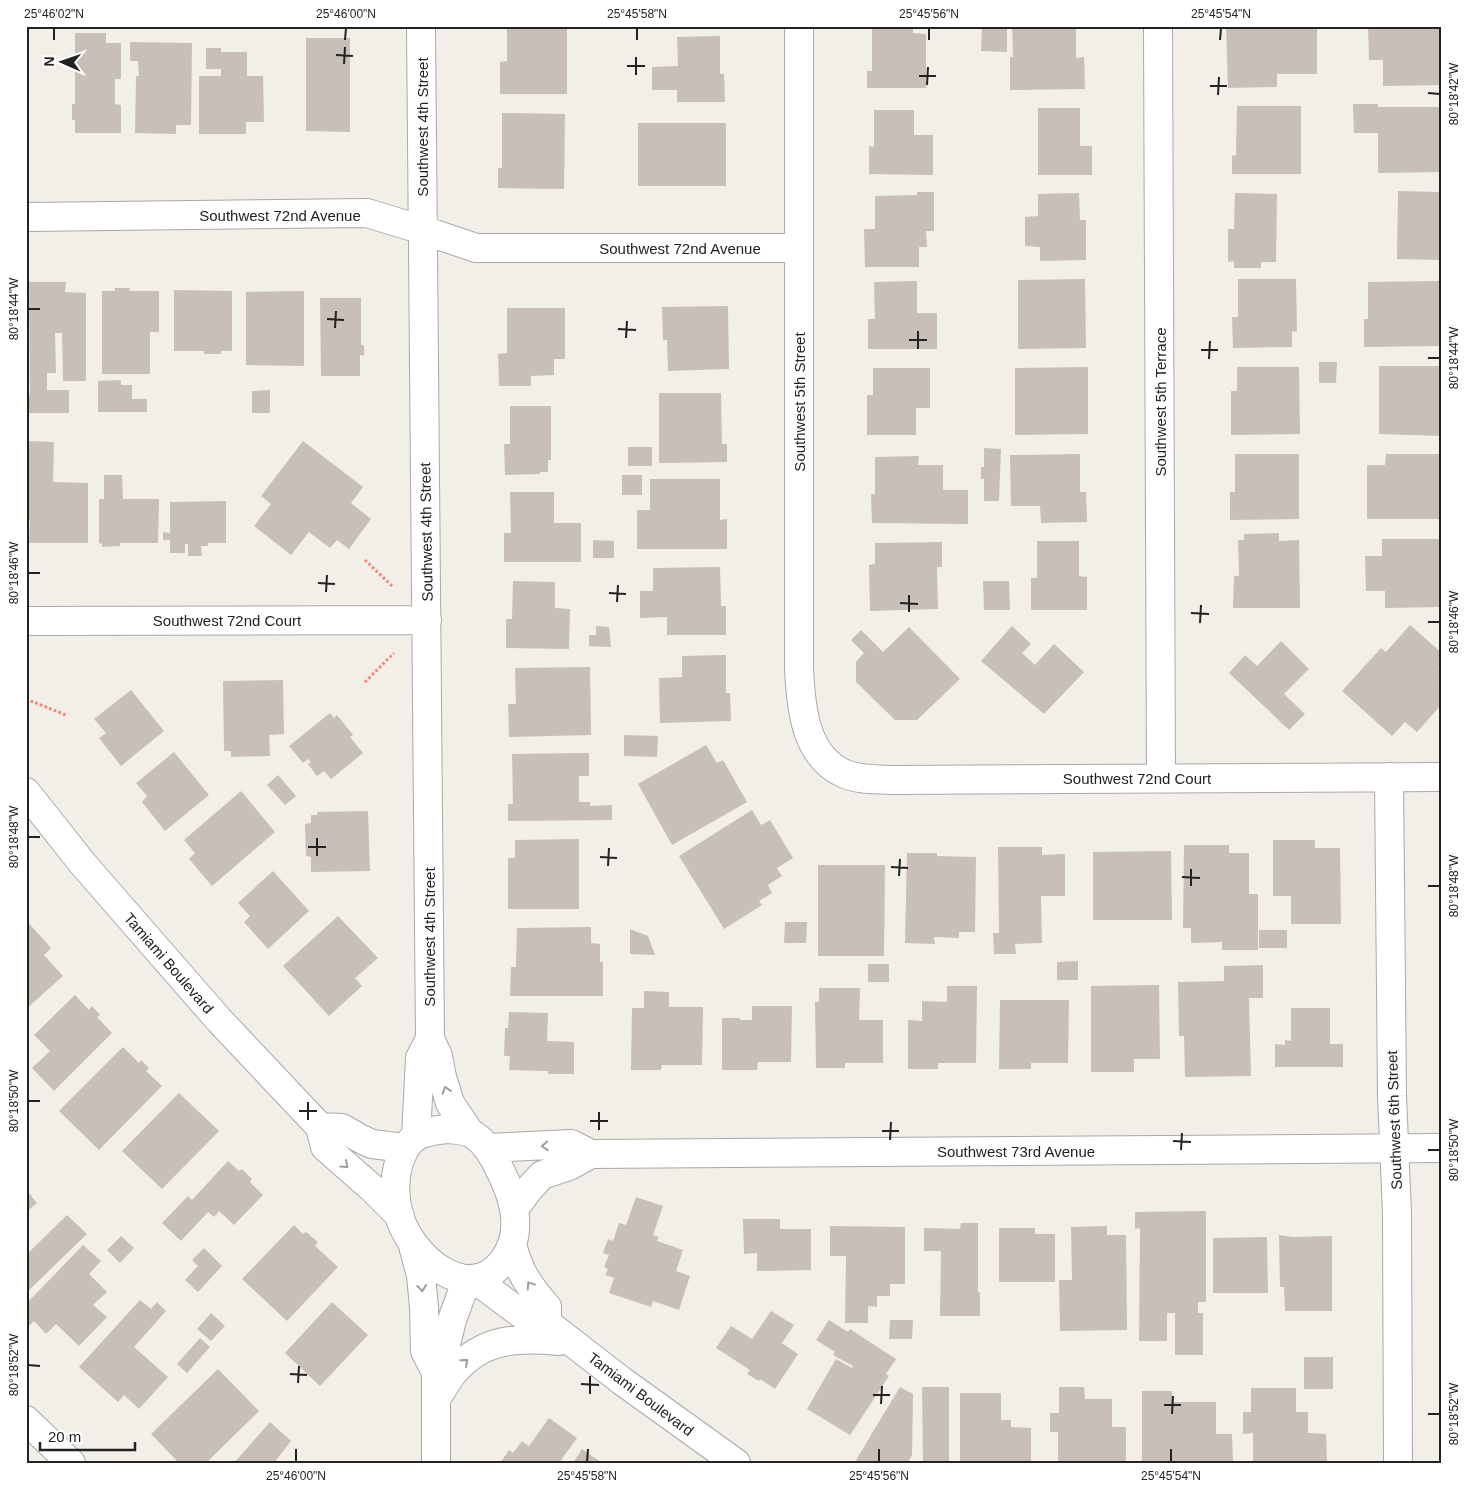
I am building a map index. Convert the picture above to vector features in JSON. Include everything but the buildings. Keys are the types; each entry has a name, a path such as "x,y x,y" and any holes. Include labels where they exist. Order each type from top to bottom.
{"street":[{"name":"Southwest 4th Street","path":"421,26 430,1039 438,1056 450,1102 479,1140"},
{"name":"Southwest 5th Street","path":"798,26 800,694 803,716 815,747 834,768"},
{"name":"Southwest 5th Terrace","path":"1158,26 1161,778"},
{"name":"Southwest 72nd Avenue","path":"26,217 367,214 476,248 799,248"},
{"name":"Southwest 72nd Court","path":"26,621 427,620"},
{"name":"Southwest 72nd Court","path":"834,768 858,777 892,780 1442,777"},
{"name":"Southwest 6th Street","path":"1389,777 1392,1104 1397,1222 1398,1463"},
{"name":"Tamiami Boulevard","path":"26,792 83,864 212,1012 320,1126 325,1147 373,1189 400,1216"},
{"name":"Southwest 4th Street","path":"410,1142 420,1058 430,1039"},
{"path":"320,1126 342,1128 372,1144 410,1142 430,1131 448,1129 479,1140 504,1177 515,1208 516,1226 512,1245 502,1262 486,1276 471,1279 445,1272 431,1262 411,1241"},
{"name":"Southwest 73rd Avenue","path":"479,1140 571,1144 591,1154 1442,1148"},
{"path":"410,1142 400,1158 396,1179 397,1202 421,1276 425,1351 436,1372"},
{"name":"Southwest 73rd Avenue","path":"515,1208 542,1175 569,1166 591,1154"},
{"path":"512,1245 518,1265 530,1287 547,1306 547,1323"},
{"name":"Tamiami Boulevard","path":"471,1279 532,1322 547,1323 674,1419 736,1463"},
{"path":"436,1463 436,1372 444,1353 452,1320 471,1279"},
{"path":"436,1400 453,1373 467,1359 494,1344 533,1338 573,1342"},
{"path":"26,1420 71,1463"}],"path":[{"path":"365,560 392,586"},
{"path":"365,682 394,653"},
{"path":"26,698 66,716"}]}
